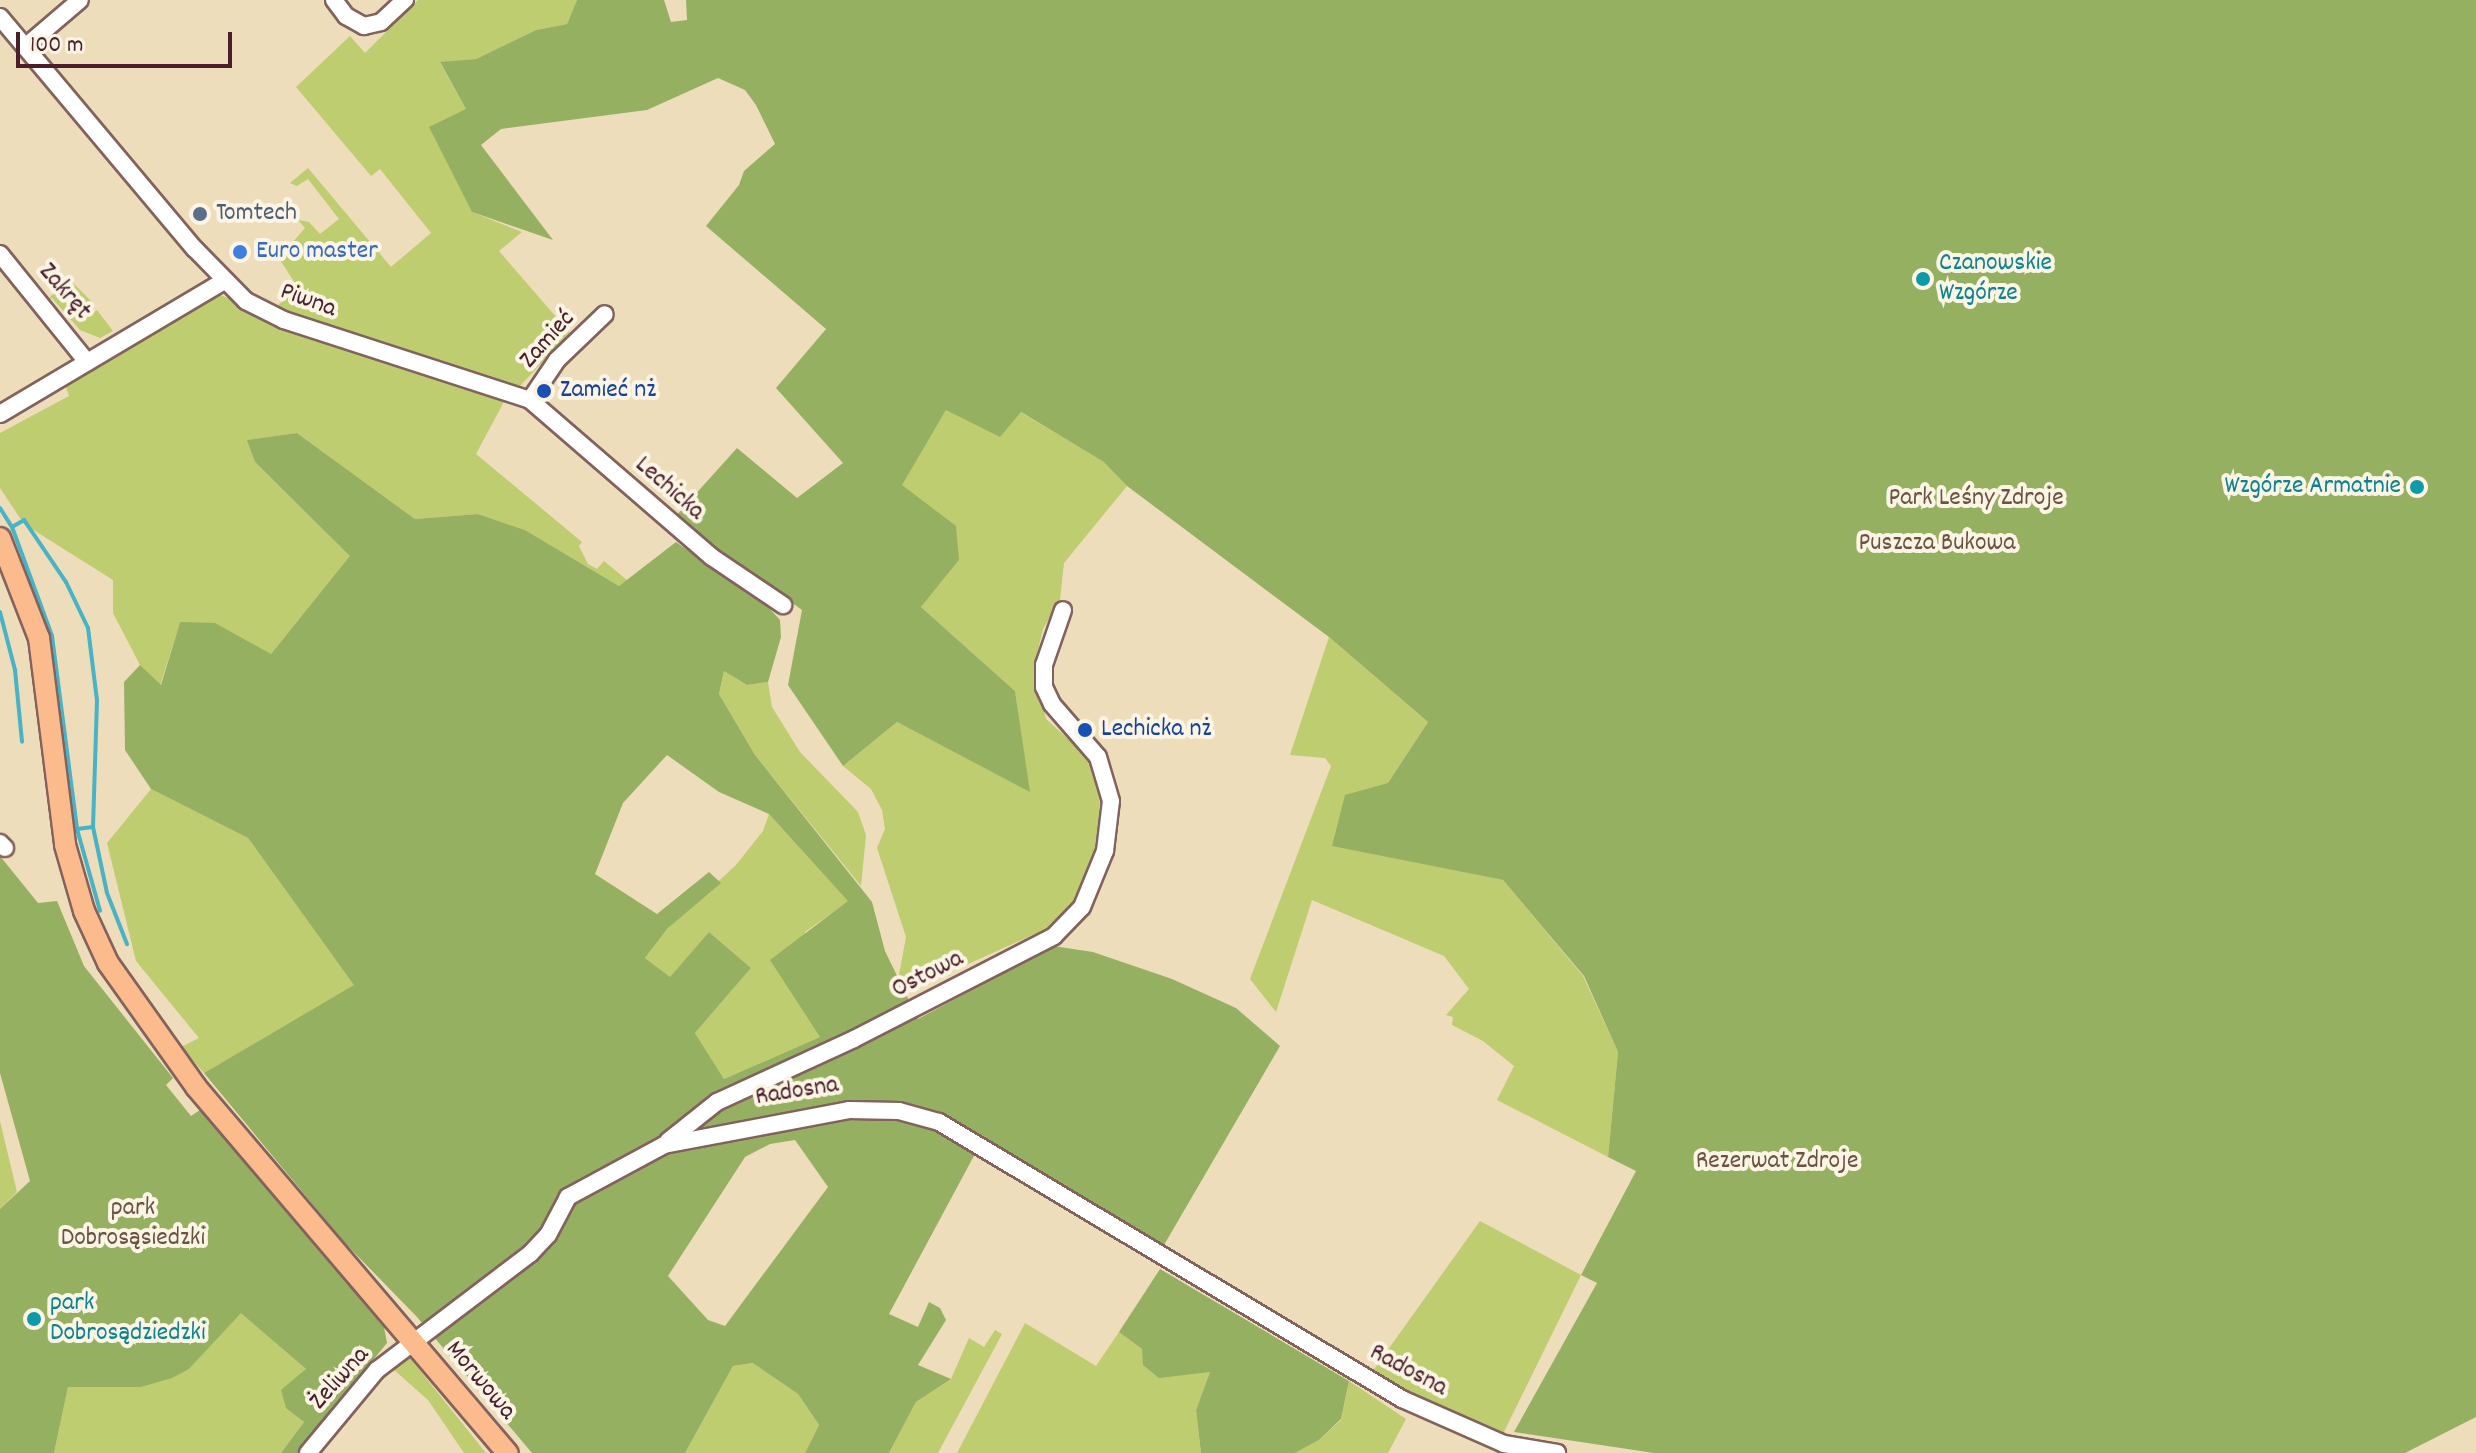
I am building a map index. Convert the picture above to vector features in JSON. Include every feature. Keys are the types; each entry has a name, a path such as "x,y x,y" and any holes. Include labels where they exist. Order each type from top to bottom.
{"main road":[{"path":"0,538 25,594 44,659 62,829 78,892 108,963 168,1052 413,1342"},
{"name":"Morwowa","path":"413,1342 508,1453"}],"street":[{"path":"25,47 80,0"},
{"path":"334,0 346,16 364,26 381,22 405,0"},
{"name":"Piwna","path":"0,17 224,281 246,301 284,320 530,400"},
{"name":"Zakręt","path":"0,254 87,362"},
{"path":"0,414 224,281"},
{"name":"Zamieć","path":"530,400 557,360 605,314"},
{"name":"Lechicka","path":"530,400 712,557 783,605"},
{"name":"Ostowa","path":"664,1145 717,1102 854,1039 1054,936 1082,907 1105,851 1111,814 1104,770 1044,687 1044,665 1063,610"},
{"name":"Radosna","path":"413,1342 530,1254 548,1235 568,1197 664,1145 835,1111 899,1111 939,1122 1402,1399 1504,1444 1557,1453"},
{"name":"Żeliwna","path":"308,1453 377,1370 413,1342"}],"green space":[{"path":"418,0 577,0 567,24 536,30 476,59 440,63 466,109 472,212 522,232 499,251 570,333 518,388 275,308 298,288 279,258 305,228 298,220 309,222 320,234 339,219 308,179 297,186 290,183 308,168 391,267 431,233 380,169 371,176 296,87 350,36 365,53"},
{"name":"Puszcza Bukowa","path":"577,0 664,0 671,22 687,20 686,0 2476,0 2476,1417 2405,1453 1654,1453 1514,1432 1597,1283 1581,1275 1636,1171 1608,1157 1618,1052 1584,976 1503,880 1332,846 1345,795 1388,783 1428,722 1329,637 1127,486 1104,462 1021,412 1000,437 946,410 902,485 956,526 959,560 921,607 1015,691 1030,792 897,722 843,766 788,685 802,610 675,517 737,448 797,498 843,463 776,388 826,329 706,226 739,185 744,171 775,144 756,105 745,90 718,78 647,110 501,129 481,145 553,240 472,212 429,127 466,109 440,62 476,59 536,30 567,24"},
{"path":"69,279 92,302 79,311 85,318 97,310 113,331 100,338 80,330 52,298 47,300"},
{"path":"220,295 506,398 476,454 582,542 579,546 588,564 597,569 604,561 627,580 619,586 525,530 478,514 415,519 297,433 248,440 255,462 351,556 271,654 180,622 160,686 140,665 113,613 113,580 24,524 0,488 0,433 69,396 66,387"},
{"path":"946,410 1020,412 1105,462 1127,486 1064,563 1060,600 1043,629 1034,666 1046,719 1087,756 1100,781 1099,850 1085,883 1071,909 1046,929 908,991 899,975 906,937 877,848 885,829 882,810 871,789 843,766 897,722 1029,791 1015,691 921,607 959,560 901,485"},
{"path":"297,433 415,519 478,514 525,530 619,586 676,542 768,607 780,620 781,637 768,682 747,685 724,671 719,694 755,755 872,902 885,951 918,1019 1053,946 1093,952 1172,979 1236,1008 1280,1046 1164,1245 983,1139 889,1314 918,1327 929,1302 940,1308 946,1320 918,1365 951,1379 916,1402 889,1453 805,1453 819,1425 798,1394 753,1363 733,1366 685,1453 532,1453 417,1317 343,1241 204,1073 354,985 248,838 151,789 125,750 124,682 140,665 161,685 180,622 215,623 271,654 350,556 255,462 247,440","holes":["667,755 719,792 769,814 848,901 770,960 820,1037 724,1079 695,1033 751,968 709,932 670,977 645,958 668,928 721,883 709,872 657,914 595,874 623,803","795,1140 828,1187 725,1326 708,1320 668,1276 745,1157 770,1144"]},
{"path":"1329,637 1428,722 1388,783 1332,845 1503,880 1583,976 1618,1052 1608,1157 1497,1100 1514,1066 1483,1041 1452,1025 1453,1017 1446,1015 1469,989 1444,956 1312,900 1276,1012 1250,979 1331,766 1325,758 1290,755"},
{"path":"724,671 747,685 768,682 772,707 800,752 858,812 866,835 861,886 755,755 719,694"},
{"path":"151,789 248,838 355,985 204,1073 181,1047 199,1038 136,961 107,843"},
{"path":"769,814 849,901 805,932 820,1037 724,1079 695,1033 751,968 709,932 670,978 645,958 668,928 736,865 763,831"},
{"name":"park Dobrosąsiedzki","path":"0,856 38,903 57,901 84,966 173,1078 166,1085 191,1116 200,1110 384,1327 387,1343 297,1453 281,1453 304,1422 286,1408 281,1390 306,1369 241,1313 189,1369 172,1378 141,1387 68,1387 54,1453 0,1453 0,1209 30,1181 0,1073"},
{"path":"0,1121 17,1192 0,1209"},
{"path":"1480,1221 1581,1275 1501,1438 1436,1410 1372,1372"},
{"path":"1160,1269 1349,1381 1341,1419 1319,1440 1295,1453 1201,1453 1196,1410 1210,1372 1159,1378 1143,1365 1142,1349 1119,1332"},
{"path":"241,1312 307,1370 287,1408 304,1422 281,1453 54,1453 68,1387 141,1387 189,1369"},
{"path":"1025,1323 1096,1366 1119,1332 1142,1349 1210,1372 1196,1410 1201,1453 957,1453"},
{"path":"995,1330 1002,1334 938,1453 889,1453 916,1402 951,1379 969,1338 984,1347"},
{"path":"403,1358 410,1358 486,1453 464,1453 428,1400 393,1369"},
{"path":"754,1363 798,1394 819,1425 805,1453 685,1453 733,1366"},
{"path":"1349,1381 1406,1419 1388,1453 1295,1453 1319,1440 1341,1420"}],"waterway":[{"path":"0,508 12,527 24,520 66,582 88,628 97,700 93,827 107,893 127,944"},
{"path":"12,527 52,636 77,829 100,911"},
{"path":"0,612 15,670 22,742"},
{"path":"77,829 93,827"}],"place":[{"name":"Tomtech","path":"200,214"},
{"name":"Euro master","path":"240,252"},
{"name":"Czanowskie Wzgórze","path":"1923,279"},
{"name":"Zamieć nż","path":"544,391"},
{"name":"Wzgórze Armatnie","path":"2417,487"},
{"name":"Lechicka nż","path":"1085,730"},
{"name":"park Dobrosądziedzki","path":"34,1319"}],"park label":[{"name":"Park Leśny Zdroje","path":"1976,499"},
{"name":"Rezerwat Zdroje","path":"1777,1162"}]}
